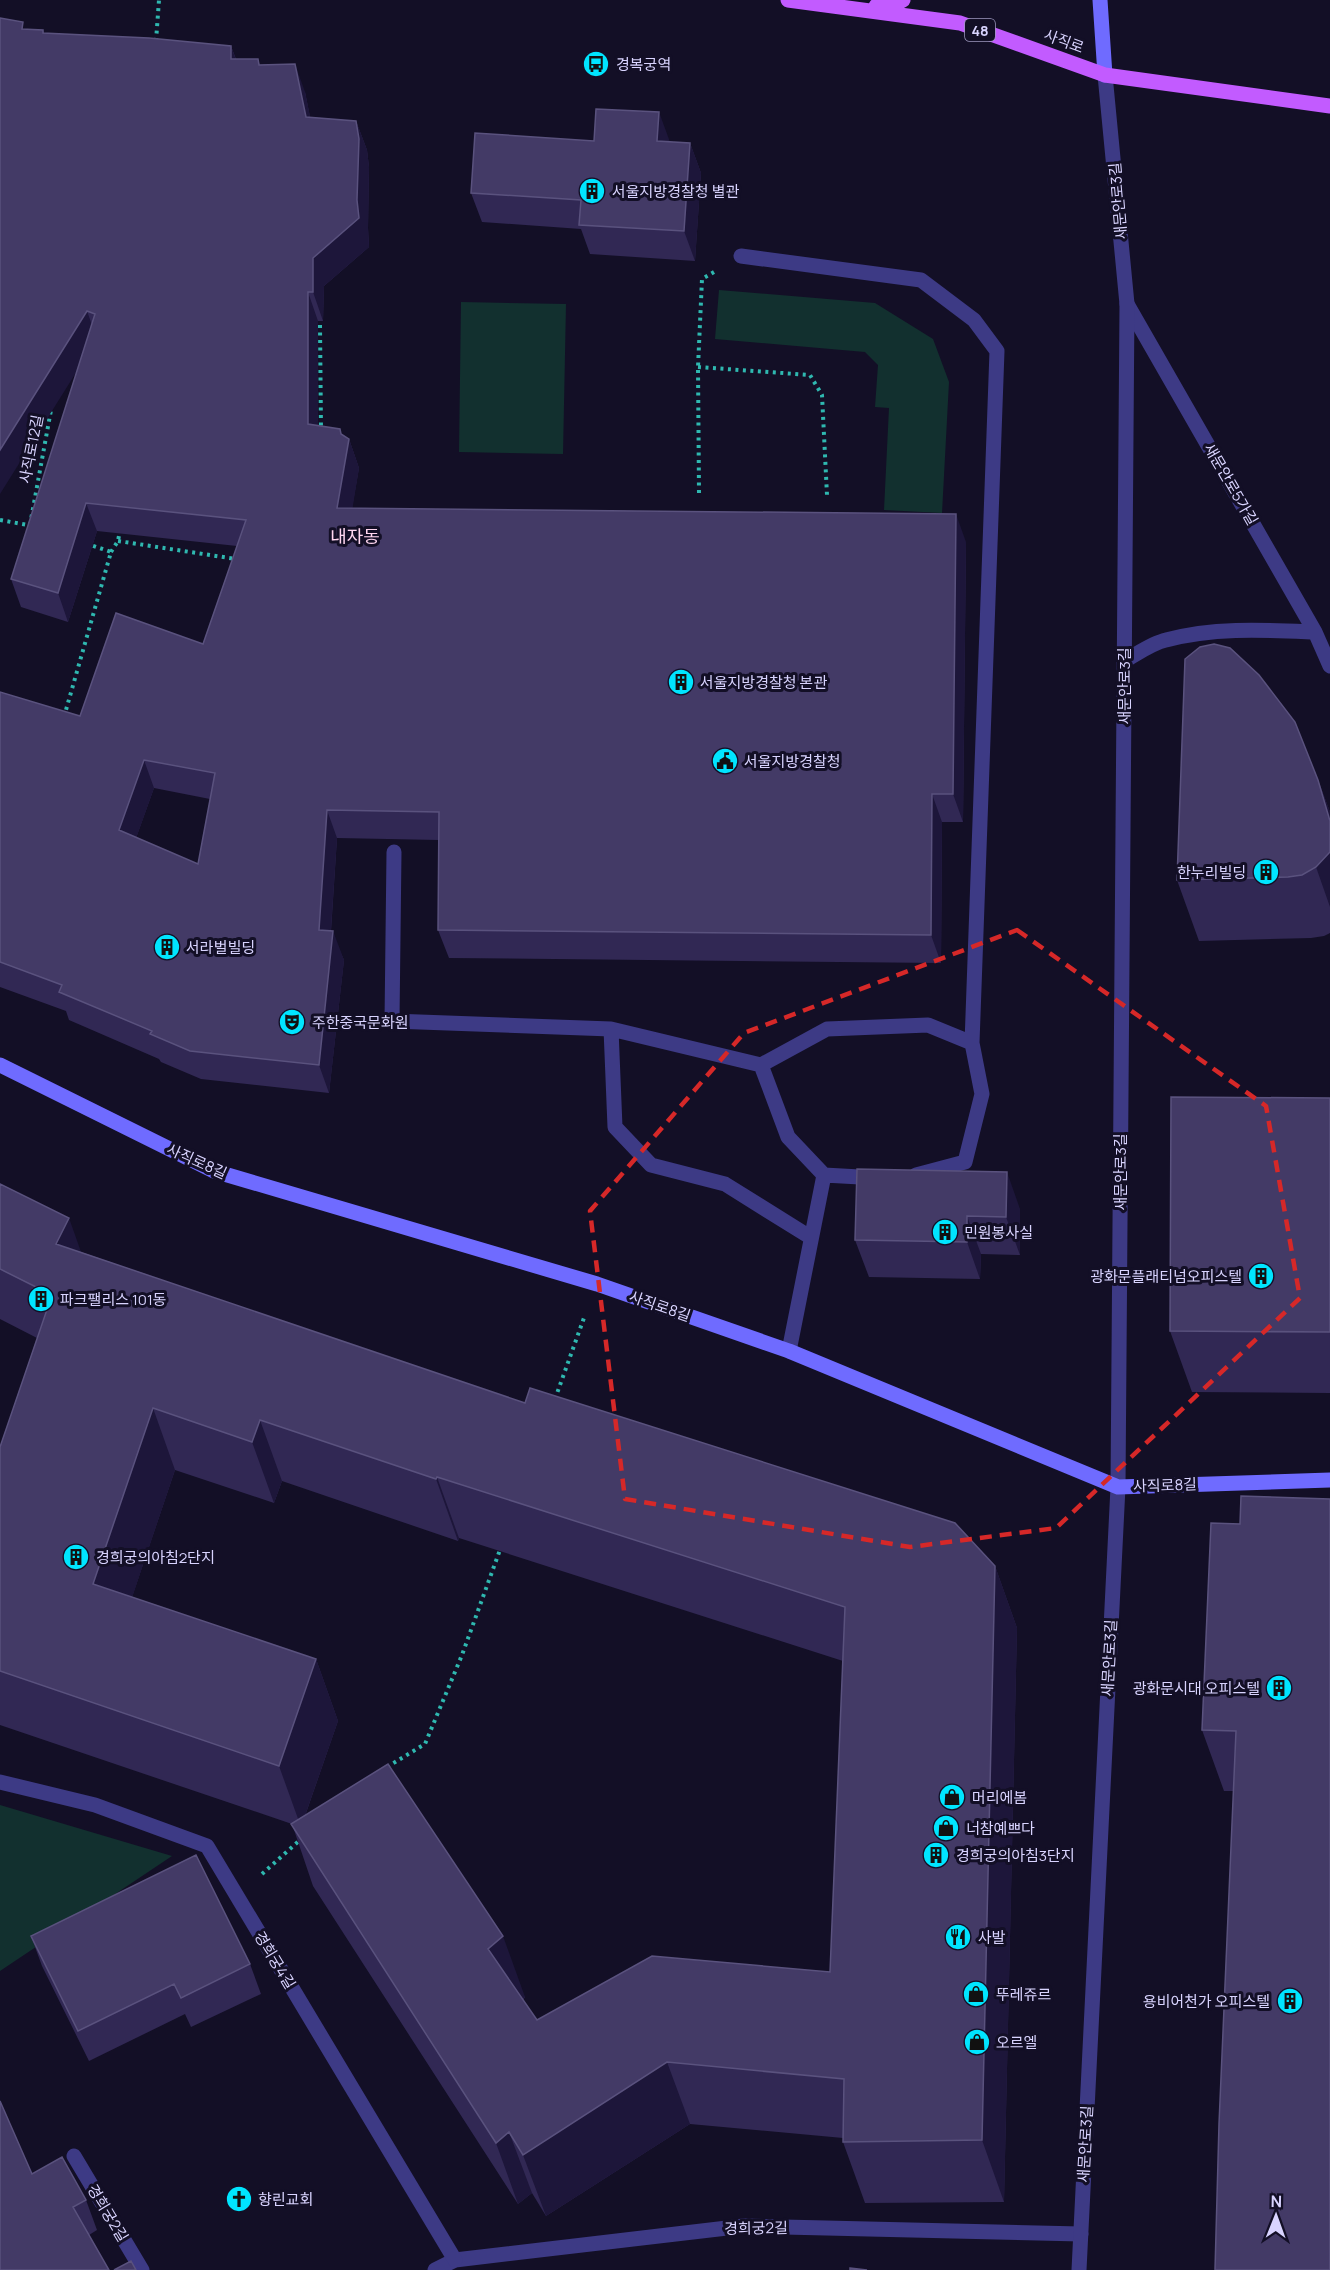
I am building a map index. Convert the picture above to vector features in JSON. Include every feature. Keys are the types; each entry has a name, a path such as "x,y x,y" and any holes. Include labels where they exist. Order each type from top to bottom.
{"main road":[{"name":"사직로","path":"789,0 960,23 1105,75 1330,106"},
{"path":"849,8 894,4 903,0"}],"street":[{"path":"1100,0 1105,75"},
{"name":"새문안로3길","path":"1079,2270 1118,1487 1127,304 1105,75"},
{"path":"741,256 921,280 974,320 997,351 972,1043 982,1094 965,1162 896,1179 824,1175 788,1137 761,1065"},
{"name":"새문안로5가길","path":"1127,304 1315,632 1330,666"},
{"path":"1124,661 1164,640 1208,632 1248,629 1315,632"},
{"path":"394,852 392,1021 611,1029 761,1065 827,1029 928,1025 972,1043"},
{"path":"611,1029 615,1127 651,1165 725,1184 810,1237"},
{"name":"사직로8길","path":"0,1065 214,1171 597,1284 789,1351 1118,1487 1330,1480"},
{"path":"789,1351 824,1175"},
{"name":"경희궁4길","path":"0,1782 95,1805 207,1846 455,2259"},
{"name":"경희궁2길","path":"74,2156 142,2270"},
{"name":"경희궁2길","path":"435,2270 455,2259 744,2226 1081,2234"}],"path":[{"path":"156,46 159,0"},
{"path":"699,493 698,367 702,279 741,256"},
{"path":"320,325 321,441"},
{"path":"698,367 810,375 822,394 827,495"},
{"name":"사직로12길","path":"28,525 51,410"},
{"path":"0,520 39,528"},
{"path":"62,722 111,552 118,541 120,530"},
{"path":"118,541 242,559"},
{"path":"80,542 111,552"},
{"path":"552,1408 597,1284"},
{"path":"379,1772 425,1744 462,1655 503,1543"},
{"path":"237,1896 308,1833"}],"highlighted area":[{"path":"1017,930 1266,1106 1300,1298 1056,1528 910,1547 625,1499 590,1211 744,1033"}],"green space":[{"path":"719,290 875,303 933,339 949,382 942,513 884,510 889,408 875,407 878,365 865,352 715,339"},
{"path":"461,302 566,304 563,454 459,452"},
{"path":"0,1805 172,1856 0,1971"}],"building":[{"path":"0,18 23,22 22,29 43,30 43,33 149,38 231,46 231,59 258,59 259,65 295,64 306,117 356,121 359,139 357,200 359,218 313,258 313,292 308,292 308,424 340,429 341,434 349,439 337,508 956,514 953,794 932,794 931,935 438,930 439,812 327,810 319,930 333,931 319,1065 190,1051 150,1034 152,1031 59,992 62,985 0,962 0,692 80,716 116,613 203,644 246,520 86,503 58,593 11,579 95,314 87,311 0,450","holes":["144,760 215,773 198,864 119,830"]},
{"name":"서울지방경찰청 별관","path":"596,109 659,112 657,141 690,143 684,231 579,225 581,200 471,193 475,133 594,141"},
{"name":"한누리빌딩","path":"1214,644 1230,648 1259,675 1295,722 1318,780 1330,821 1330,852 1316,867 1302,875 1177,880 1185,659 1200,647"},
{"name":"광화문플래티넘오피스텔","path":"1171,1097 1330,1098 1330,1332 1170,1331"},
{"path":"857,1169 1007,1172 1006,1217 967,1216 967,1242 855,1240"},
{"path":"0,1184 69,1218 56,1244 525,1403 530,1388 955,1523 995,1566 982,2140 843,2142 844,2079 667,2062 523,2155 509,2132 496,2143 291,1824 388,1764 503,1936 488,1949 537,2020 652,1956 830,1972 845,1607 437,1477 436,1479 260,1420 252,1442 153,1408 93,1584 316,1659 279,1766 0,1671 0,1447 52,1295 0,1269"},
{"path":"1241,1496 1330,1499 1330,2270 1215,2270 1236,1731 1202,1730 1211,1523 1240,1524"},
{"path":"196,1855 250,1964 181,1998 174,1984 78,2031 31,1936"},
{"path":"0,2101 32,2174 62,2157 86,2200 73,2207 109,2270 0,2270"},
{"path":"131,2261 136,2270 114,2270"}],"place":[{"name":"경복궁역","path":"596,64"},
{"name":"서울지방경찰청 별관","path":"592,191"},
{"name":"서울지방경찰청 본관","path":"681,682"},
{"name":"서울지방경찰청","path":"725,761"},
{"name":"한누리빌딩","path":"1266,872"},
{"name":"서라벌빌딩","path":"167,947"},
{"name":"주한중국문화원","path":"292,1022"},
{"name":"민원봉사실","path":"945,1232"},
{"name":"광화문플래티넘오피스텔","path":"1261,1276"},
{"name":"파크팰리스 101동","path":"41,1299"},
{"name":"경희궁의아침2단지","path":"76,1557"},
{"name":"광화문시대 오피스텔","path":"1279,1688"},
{"name":"머리에봄","path":"952,1797"},
{"name":"너참예쁘다","path":"946,1828"},
{"name":"경희궁의아침3단지","path":"936,1855"},
{"name":"사발","path":"958,1937"},
{"name":"뚜레쥬르","path":"976,1994"},
{"name":"용비어천가 오피스텔","path":"1290,2001"},
{"name":"오르엘","path":"977,2042"},
{"name":"향린교회","path":"239,2199"}],"district":[{"name":"내자동","path":"355,536"}]}
